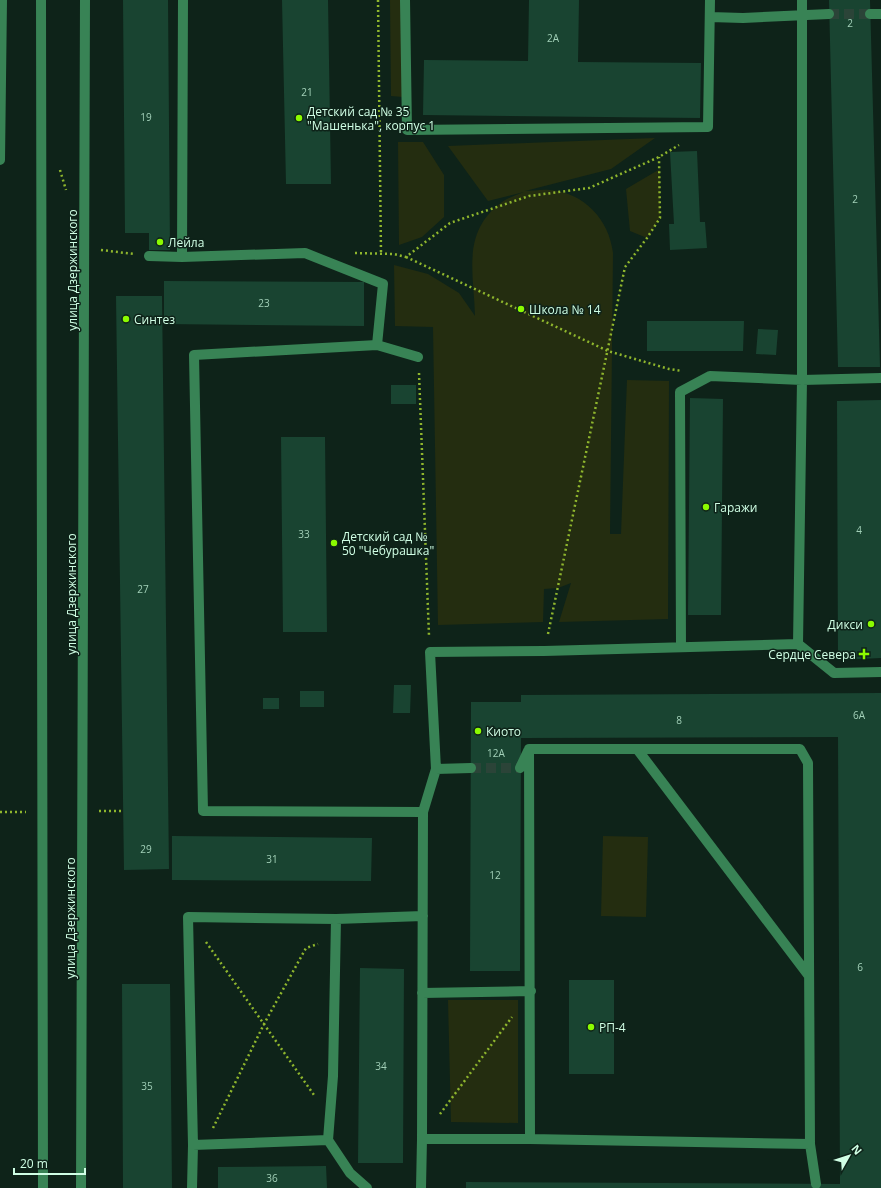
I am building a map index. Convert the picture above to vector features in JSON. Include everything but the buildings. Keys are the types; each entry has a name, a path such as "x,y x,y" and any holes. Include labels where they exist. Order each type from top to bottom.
{"street":[{"path":"0,160 2,0"},
{"path":"41,0 43,1188"},
{"name":"улица Дзержинского","path":"81,1188 85,0"},
{"path":"182,257 183,0"},
{"path":"405,0 407,130 708,127 710,0"},
{"path":"798,644 802,380 802,0"},
{"path":"710,17 743,18 829,14"},
{"path":"870,14 881,14"},
{"path":"149,256 182,257 305,253 383,284 377,345"},
{"path":"418,357 377,345 194,355 203,811 423,812"},
{"path":"681,646 680,392 710,376 802,380 881,378"},
{"path":"421,1188 423,812 436,769 430,652 798,644 834,673 881,672"},
{"path":"637,748 809,976"},
{"path":"530,749 800,749 808,763 810,1144 816,1184"},
{"path":"520,768 530,749"},
{"path":"530,749 530,1139"},
{"path":"436,769 471,768"},
{"path":"192,1188 193,1144 188,917 336,919 423,916"},
{"path":"336,919 333,1076 328,1140 350,1173 367,1188"},
{"path":"422,993 531,991"},
{"path":"422,1138 810,1144"},
{"path":"193,1144 328,1140"}],"path":[{"path":"378,0 381,253"},
{"path":"406,257 450,223 529,196 589,188 659,157 682,143"},
{"path":"544,650 625,267 660,218 659,157"},
{"path":"350,253 381,253 406,257 608,351 669,369 710,376"},
{"path":"418,357 430,652"},
{"path":"188,917 329,1117"},
{"path":"206,1144 264,1024 306,948 336,939"},
{"path":"422,1138 512,1017"}],"green space":[{"path":"390,0 402,0 403,97 391,96"},
{"path":"655,138 611,169 525,191 550,190 574,196 593,210 606,229 611,241 613,253 610,534 621,534 627,380 669,381 668,619 559,622 571,583 558,588 544,589 543,622 438,625 433,327 395,326 394,265 428,274 459,293 475,316 472,269 475,240 480,226 489,214 502,202 510,197 524,192 488,201 448,146"},
{"path":"398,142 423,142 444,175 444,217 422,237 399,245"},
{"path":"660,169 660,218 647,238 630,231 626,189"},
{"path":"603,836 648,837 646,917 601,916"},
{"path":"448,1000 518,1000 518,1123 451,1122"}],"tunnel":[{"path":"829,14 870,14"},
{"path":"471,768 520,768"}],"place":[{"name":"Детский сад № 35 \"Машенька\", корпус 1","path":"299,118"},
{"name":"Лейла","path":"160,242"},
{"name":"Школа № 14","path":"521,309"},
{"name":"Синтез","path":"126,319"},
{"name":"Гаражи","path":"706,507"},
{"name":"Детский сад № 50 \"Чебурашка\"","path":"334,543"},
{"name":"Дикси","path":"871,624"},
{"name":"Сердце Севера","path":"864,654"},
{"name":"Киото","path":"478,731"},
{"name":"РП-4","path":"591,1027"}]}
